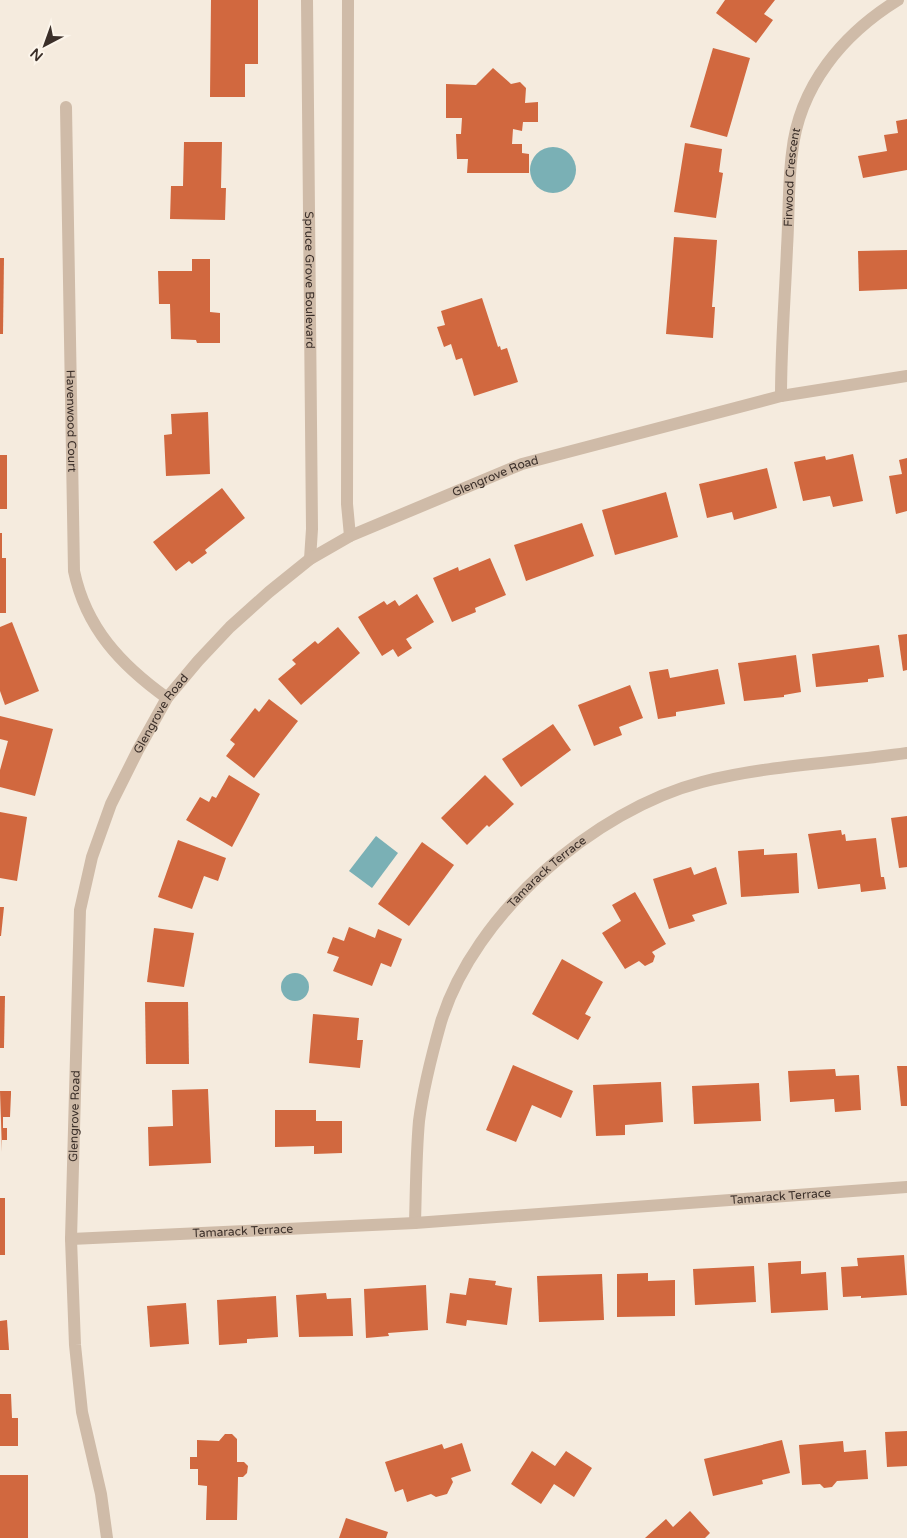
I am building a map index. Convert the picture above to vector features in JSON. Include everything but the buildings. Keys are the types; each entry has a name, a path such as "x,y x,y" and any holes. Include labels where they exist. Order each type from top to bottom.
{"street":[{"name":"Spruce Grove Boulevard","path":"307,0 312,529 310,560"},
{"path":"348,0 347,504 350,536"},
{"name":"Firwood Crescent","path":"782,396 792,151 803,106 823,69 848,37 876,14 898,0"},
{"name":"Havenwood Court","path":"66,107 74,571 84,605 98,633 132,671 167,698"},
{"name":"Glengrove Road","path":"107,1538 101,1494 82,1412 75,1345 71,1240 80,910 92,857 111,804 167,698 230,627 269,592 310,560 350,536 522,464 782,396 907,376"},
{"name":"Tamarack Terrace","path":"415,1223 419,1121 442,1021 460,978 485,938 519,897 550,865 590,834 642,804 702,782 764,771 907,753"},
{"name":"Tamarack Terrace","path":"71,1240 415,1223 907,1188"}],"water":[{"path":"558,147 570,153 575,161 575,179 570,187 562,192 548,193 536,187 531,179 530,165 536,153 544,148"},
{"path":"376,836 398,853 372,888 349,871"},
{"path":"295,973 305,977 309,987 305,997 295,1001 285,997 281,987 285,977"}]}
